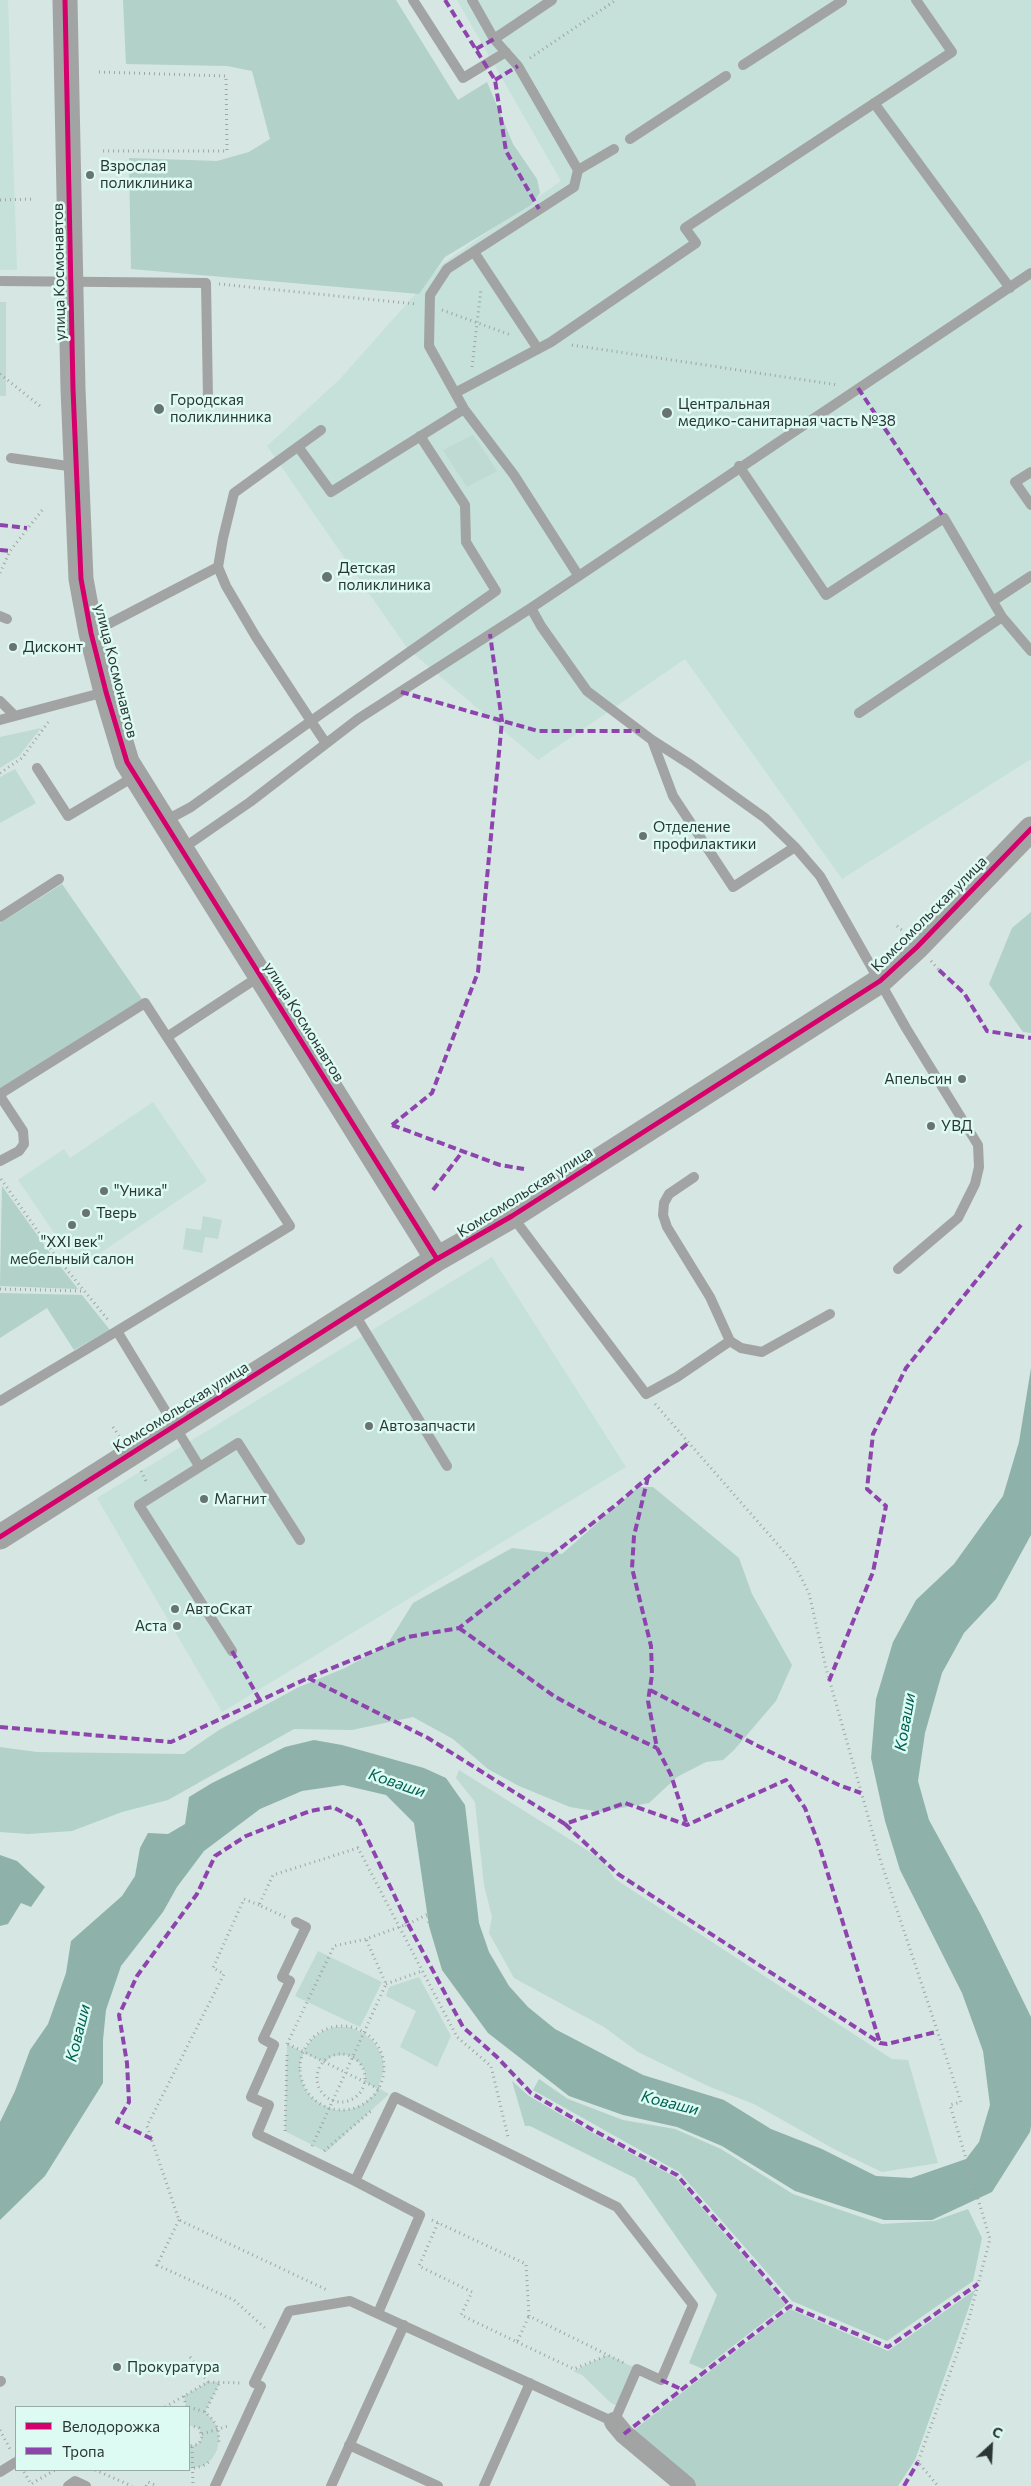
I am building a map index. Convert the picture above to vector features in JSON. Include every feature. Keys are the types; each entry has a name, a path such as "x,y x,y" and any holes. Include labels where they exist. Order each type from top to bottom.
{"street":[{"name":"улица Космонавтов","path":"65,0 75,467 81,579 90,634 106,692 127,762 135,776 437,1259"},
{"name":"Комсомольская улица","path":"0,1537 437,1259 512,1216 880,981 918,947 1031,828"},
{"path":"614,2422 624,2434 686,2486"}],"lane":[{"path":"414,0 463,78 506,52"},
{"path":"472,0 494,39 518,66 578,170 574,187 447,269 430,295 429,346 464,409 514,475 578,575"},
{"path":"494,39 552,0"},
{"path":"455,393 552,342 696,244 684,228 952,52 916,0"},
{"path":"743,65 842,1"},
{"path":"630,139 726,76"},
{"path":"874,103 1010,288"},
{"path":"578,170 614,149"},
{"path":"474,252 538,350"},
{"path":"181,850 250,802 325,742 531,608 740,466 1031,273"},
{"path":"0,281 206,283 208,398"},
{"path":"299,448 331,492 464,409"},
{"path":"320,430 299,448 234,493 218,567 226,586 256,637 325,742"},
{"path":"164,822 191,807 496,591 466,542 465,505 420,436"},
{"path":"11,458 75,467"},
{"path":"740,466 826,595 944,518 1002,616 1031,651"},
{"path":"1031,472 1015,482 1031,505"},
{"path":"90,634 218,567"},
{"path":"993,601 1031,576"},
{"path":"531,608 541,626 586,691 652,740 732,793 765,818 795,847 820,876 978,1145 979,1167 975,1184 958,1218 898,1269"},
{"path":"859,713 1002,616"},
{"path":"0,720 106,692"},
{"path":"0,701 15,716"},
{"path":"652,740 673,796 733,887 795,847"},
{"path":"37,768 68,816 135,776"},
{"path":"0,917 59,879"},
{"path":"166,1037 260,976"},
{"path":"0,1161 19,1151 24,1144 23,1131 0,1095 145,1003 290,1226 0,1401"},
{"path":"694,1177 669,1194 664,1203 663,1215 667,1227 710,1297 730,1341 741,1348 762,1352 830,1314"},
{"path":"512,1216 646,1394 677,1377 730,1341"},
{"path":"354,1312 447,1466"},
{"path":"117,1331 199,1466"},
{"path":"232,1651 138,1505 238,1443 300,1540"},
{"path":"296,1922 306,1927 282,1977 290,1981 263,2039 274,2045 251,2097 269,2105 257,2134 355,2181 420,2215 378,2313"},
{"path":"215,2486 261,2386 254,2383 289,2311 350,2301 614,2422 637,2369 661,2380 693,2305 617,2207 392,2096 355,2181"},
{"path":"331,2486 404,2325"},
{"path":"484,2486 530,2383"},
{"path":"349,2445 438,2486"},
{"path":"0,2472 14,2458"},
{"path":"68,2486 75,2482 86,2486"}],"path":[{"path":"518,66 616,0"},
{"path":"99,72 226,76 227,151 101,151"},
{"path":"0,200 34,199"},
{"path":"472,371 482,281"},
{"path":"206,283 430,306 495,329"},
{"path":"552,342 858,388"},
{"path":"0,374 40,406"},
{"path":"0,573 10,551 43,509"},
{"path":"0,773 22,758 61,705"},
{"path":"1,1179 54,1254 117,1331"},
{"path":"0,1289 84,1291"},
{"path":"646,1394 793,1562 809,1593 826,1668 881,1862 961,2102 950,2105 990,2239 967,2326 918,2462 938,2486"},
{"path":"140,1469 154,1494"},
{"path":"259,1905 273,1875 358,1848 457,2037 491,2066 512,2155"},
{"path":"296,1922 244,1899 213,1968 224,1974 147,2126 180,2220 350,2301"},
{"path":"292,2134 285,2131 287,2044 334,1946 366,1939 399,1928 428,1914 429,1926"},
{"path":"366,1939 386,1984"},
{"path":"306,2158 386,1984 422,1971"},
{"path":"335,2027 350,2027 363,2033 374,2042 382,2055 384,2069 378,2088 374,2096 362,2105 349,2110 329,2108 312,2097 304,2087 300,2074 303,2052 312,2039 323,2031 335,2027"},
{"path":"274,2045 277,2039 392,2096 326,2152 305,2141"},
{"path":"340,2054 352,2057 361,2064 365,2082 359,2094 345,2102 333,2100 324,2094 319,2088 318,2073 324,2062 340,2054"},
{"path":"420,2215 526,2264 528,2316 517,2342"},
{"path":"180,2220 157,2265 234,2300 276,2338"},
{"path":"438,2223 419,2266 472,2292 461,2315 574,2369 608,2355"},
{"path":"528,2316 637,2369"},
{"path":"190,2357 208,2382"},
{"path":"166,2406 208,2382 254,2383"},
{"path":"205,2412 220,2382"},
{"path":"184,2396 187,2406"},
{"path":"190,2408 205,2412 213,2420 218,2429 218,2445"},
{"path":"190,2425 196,2426 202,2434 201,2441 190,2446 193,2486"},
{"path":"202,2434 218,2429"},
{"path":"0,2430 14,2458"},
{"path":"191,2469 203,2466 214,2455"},
{"path":"23,2471 31,2484 53,2471"},
{"path":"97,2471 132,2486"},
{"path":"146,2486 148,2482 157,2486"}],"shaded area":[{"path":"0,0 8,0 17,270 0,270"},
{"path":"123,0 396,0 458,100 487,82 513,144 537,179 540,193 531,205 445,257 419,294 131,269 129,158 217,161 249,152 270,139 252,71 227,66 126,64"},
{"name":"Центральная медико-санитарная часть №38","path":"457,0 1031,0 1031,759 842,879 685,659 538,760 407,648 267,446 339,380 442,264 561,181"},
{"path":"0,302 6,302 6,396 0,396"},
{"path":"473,435 497,471 467,487 443,450"},
{"path":"41,728 19,756 0,768 0,737"},
{"path":"15,769 36,803 0,823 0,777"},
{"path":"62,884 142,999 0,1088 0,923"},
{"path":"1031,912 1031,1033 1023,1032 989,984 1012,928"},
{"path":"153,1102 207,1181 78,1268 18,1180 64,1149 70,1158"},
{"path":"2,1186 53,1257 78,1289 0,1286"},
{"path":"203,1216 222,1220 218,1239 205,1237 202,1253 183,1249 186,1228 201,1230"},
{"path":"492,1257 626,1467 222,1712 97,1498"},
{"path":"0,1293 82,1295 110,1330 74,1350 47,1308 0,1338"},
{"path":"638,1487 653,1487 739,1558 752,1594 792,1665 776,1701 734,1750 723,1760 706,1762 677,1777 649,1803 600,1812 570,1807 519,1786 488,1769 453,1739 413,1717 352,1730 294,1729 168,1800 122,1812 72,1831 28,1834 0,1832 0,1747 37,1752 184,1754 219,1730 299,1687 345,1668 387,1645 413,1603 512,1548 562,1554"},
{"path":"459,1770 601,1859 615,1879 892,2059 908,2060 938,2163 882,2172 834,2149 754,2104 710,2087 638,2052 604,2027 514,1978 489,1933 492,1917 484,1885 475,1802 456,1778"},
{"path":"318,1951 382,1982 360,2027 295,1996"},
{"path":"419,1977 451,2036 437,2067 400,2047 416,2011 386,1996 389,1987"},
{"path":"335,2027 350,2027 363,2033 374,2042 382,2056 384,2069 378,2088 389,2094 326,2152 285,2131 287,2044 303,2052 312,2039 323,2031","holes":["304,2053 324,2062 333,2056 348,2055 361,2064 365,2072 365,2082 378,2089 362,2105 349,2110 336,2110 322,2105 311,2097 304,2087 300,2074 300,2061"]},
{"path":"539,2079 568,2099 623,2120 675,2129 721,2149 793,2194 882,2224 934,2221 968,2209 982,2238 973,2281 887,2341 792,2301 679,2172 533,2090"},
{"path":"512,2081 529,2096 675,2177 786,2305 703,2369 689,2363 717,2295 635,2178 530,2126 525,2126"},
{"path":"975,2290 915,2460 898,2486 694,2486 630,2433 790,2309 888,2351"},
{"path":"608,2355 637,2369 620,2407 611,2403 582,2375 573,2371"},
{"path":"208,2382 220,2382 205,2412 218,2429 219,2440 217,2450 212,2459 203,2466 190,2469 190,2446 199,2444 202,2437 199,2428 190,2425 190,2406 186,2406 184,2396"}],"water":[{"name":"Коваши","path":"1031,1368 1031,1535 996,1599 964,1633 942,1673 925,1733 918,1781 929,1820 981,1915 1031,2017 1030,2132 992,2192 932,2220 884,2220 795,2191 722,2146 677,2127 623,2115 569,2096 488,2033 442,1970 429,1926 414,1823 386,1795 343,1785 302,1791 260,1809 204,1851 177,1887 163,1912 121,1966 106,2010 103,2040 103,2083 45,2176 0,2220 0,2122 15,2091 30,2050 48,2024 66,1973 71,1941 122,1896 135,1876 140,1848 148,1833 168,1834 185,1824 189,1797 212,1783 285,1747 314,1740 342,1745 424,1768 446,1778 465,1805 479,1923 489,1952 509,1986 528,2007 555,2029 643,2075 724,2100 771,2129 822,2149 876,2176 911,2178 966,2159 979,2142 990,2105 983,2051 962,1993 900,1870 885,1821 871,1758 876,1699 893,1642 916,1600 954,1564 1003,1496 1019,1442"},
{"path":"0,1855 17,1861 45,1887 31,1907 21,1903 8,1924 0,1926"}],"marked path":[{"path":"445,0 495,80 506,151 539,209"},
{"path":"476,49 494,39"},
{"path":"495,80 518,66"},
{"path":"858,388 944,518"},
{"path":"0,525 27,528"},
{"path":"0,550 10,551"},
{"path":"392,1125 432,1093 478,972 502,721 490,634"},
{"path":"401,692 538,731 640,731"},
{"path":"939,970 964,993 987,1031 1031,1038"},
{"path":"392,1125 500,1165 524,1169"},
{"path":"433,1190 463,1151"},
{"path":"829,1681 873,1572 886,1506 867,1489 873,1434 906,1368 1021,1225"},
{"path":"0,1727 171,1742 308,1678 408,1637 459,1628 617,1504 688,1443"},
{"path":"648,1477 634,1536 632,1568 651,1646 652,1675 648,1701 657,1748 671,1775 687,1825"},
{"path":"459,1628 554,1696 601,1722 657,1748"},
{"path":"232,1651 261,1702"},
{"path":"308,1678 428,1738 565,1824 625,1803 687,1825 786,1780 805,1808 819,1845 880,2043"},
{"path":"650,1690 758,1746 839,1785 861,1793"},
{"path":"152,2139 117,2122 129,2102 127,2063 119,2015 137,1976 197,1894 215,1856 246,1836 310,1811 333,1807 359,1821 408,1924 405,1925"},
{"path":"565,1824 618,1874 880,2043 887,2044 936,2032"},
{"path":"408,1924 463,2027 497,2057 531,2093 591,2129 677,2175 790,2306"},
{"path":"624,2434 790,2306 888,2347 978,2284"},
{"path":"661,2380 681,2389"},
{"path":"904,2486 918,2462"}],"cycle path":[{"path":"65,0 73,389 81,579 91,633 106,692 127,762 437,1259"},
{"path":"0,1537 437,1259 512,1216 880,981 917,947 1031,829"}],"place":[{"name":"Взрослая поликлиника","path":"90,175"},
{"name":"Городская поликлинника","path":"159,409"},
{"name":"Центральная медико-санитарная часть №38","path":"667,413"},
{"name":"Детская поликлиника","path":"327,577"},
{"name":"Дисконт","path":"13,647"},
{"name":"Отделение профилактики","path":"643,836"},
{"name":"Апельсин","path":"962,1079"},
{"name":"УВД","path":"931,1126"},
{"name":"\"Уника\"","path":"104,1191"},
{"name":"Тверь","path":"86,1213"},
{"name":"\"XXI век\" мебельный салон","path":"72,1225"},
{"name":"Автозапчасти","path":"369,1426"},
{"name":"Магнит","path":"204,1499"},
{"name":"АвтоСкат","path":"175,1609"},
{"name":"Аста","path":"177,1626"},
{"name":"Прокуратура","path":"117,2367"}]}
